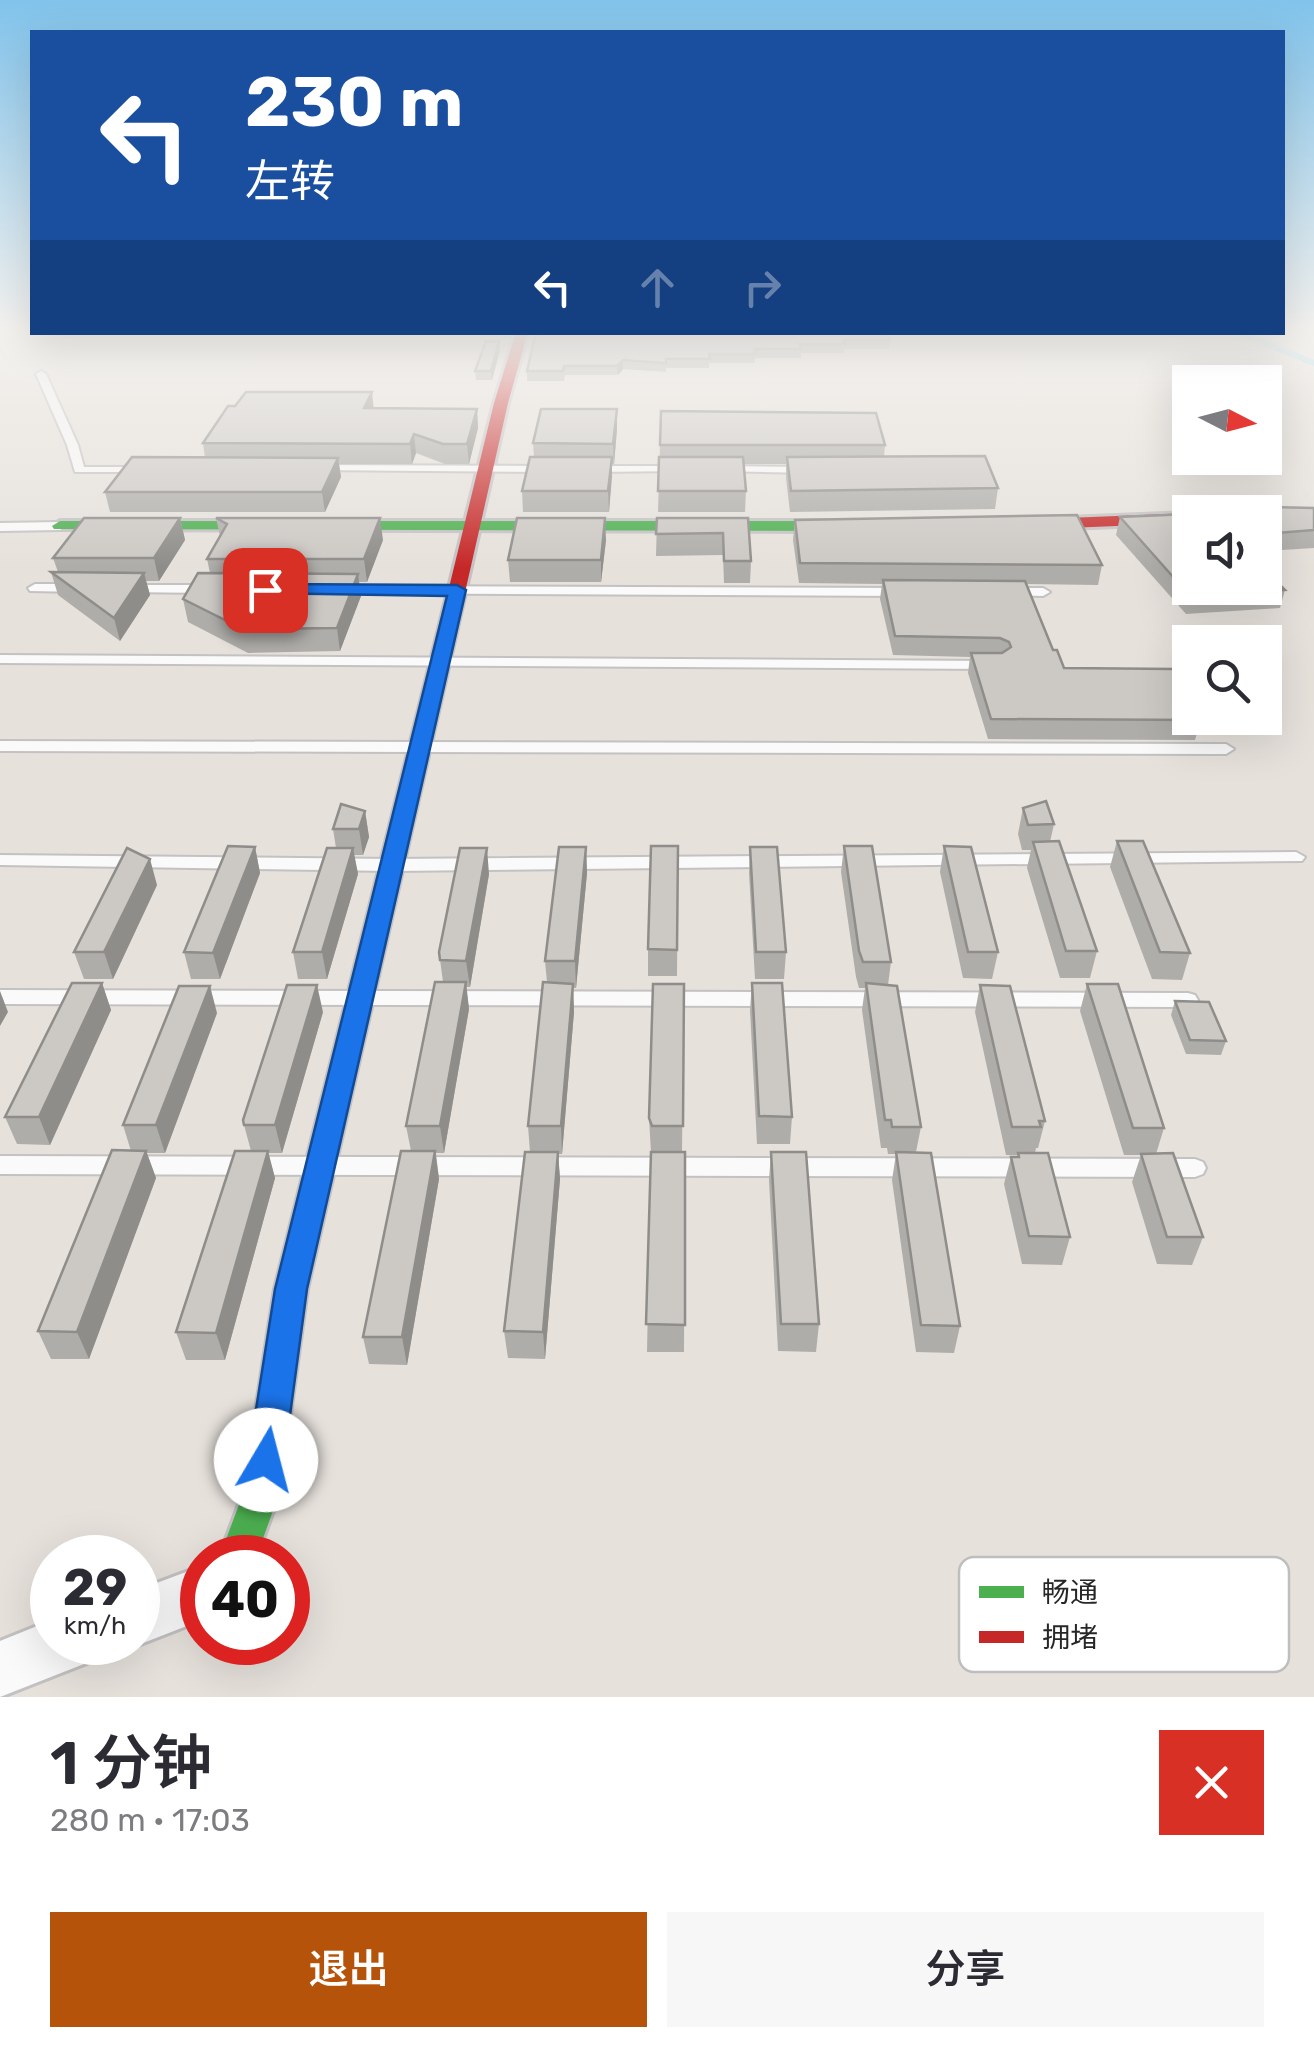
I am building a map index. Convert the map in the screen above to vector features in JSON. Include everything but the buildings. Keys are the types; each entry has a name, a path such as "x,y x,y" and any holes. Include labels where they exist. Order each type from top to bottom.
{"street":[{"path":"246,1535 261,1494 291,1289 501,410"},
{"path":"988,525 1172,519"},
{"path":"60,526 872,526"},
{"path":"0,1669 30,1657"}],"lane":[{"path":"53,410 76,451 78,470 154,470"},
{"path":"306,468 564,468"},
{"path":"584,469 818,470"},
{"path":"0,527 60,526"},
{"path":"35,588 93,588"},
{"path":"112,588 227,589"},
{"path":"323,590 926,592"},
{"path":"984,592 1043,592"},
{"path":"0,660 997,665"},
{"path":"0,746 1226,749"},
{"path":"0,860 392,865 1296,857"},
{"path":"0,997 1188,1000"},
{"path":"0,1165 1195,1168"}],"traffic: fast":[{"path":"60,526 856,526"},
{"path":"246,1535 261,1494 291,1289 445,641"}],"traffic: jam":[{"path":"445,641 499,410"},
{"path":"1018,525 1172,519"}],"route":[{"path":"265,590 457,590 291,1289 266,1460"}]}
